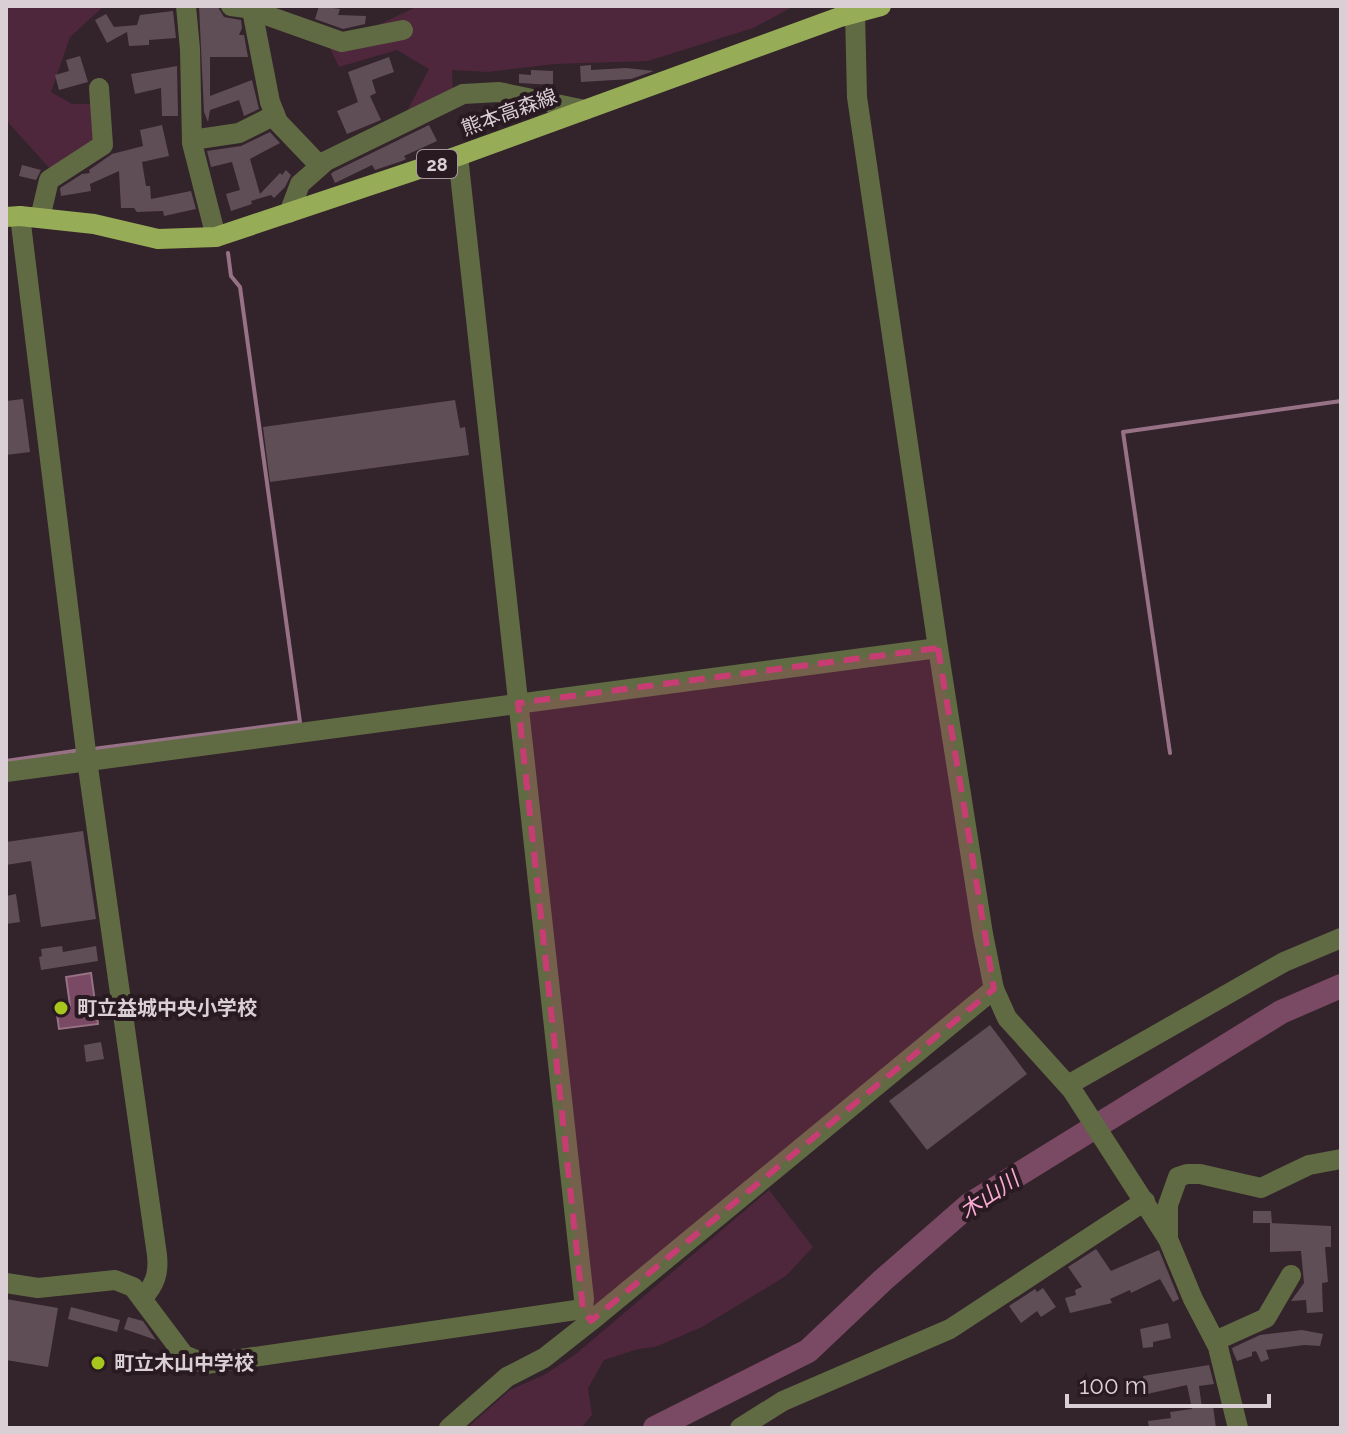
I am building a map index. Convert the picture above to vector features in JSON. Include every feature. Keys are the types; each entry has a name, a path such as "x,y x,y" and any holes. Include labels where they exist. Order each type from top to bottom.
{"main road":[{"name":"熊本高森線","path":"22,217 94,224 158,239 216,237 458,156 850,12 881,6"}],"street":[{"path":"186,6 192,140 216,237"},
{"path":"231,6 252,10 342,42 403,30"},
{"path":"252,10 270,102 278,122 320,166"},
{"path":"850,12 857,97 938,648 994,989 1007,1018 1070,1087 1168,1239 1193,1299 1215,1341 1238,1428"},
{"path":"99,88 103,145 49,180 22,217 87,760 157,1255 158,1272 143,1298"},
{"path":"289,213 300,184 320,166 463,94 499,92 585,110"},
{"path":"192,140 239,133 275,115"},
{"path":"458,156 587,1315"},
{"path":"6,772 938,648"},
{"path":"1070,1087 1284,962 1341,938"},
{"path":"449,1428 507,1377 544,1358 587,1315 994,989"},
{"path":"1168,1239 1168,1205 1178,1177 1200,1174 1261,1188 1309,1165 1341,1159"},
{"path":"740,1428 783,1401 950,1329 1144,1198"},
{"path":"1215,1341 1266,1318 1291,1275"},
{"path":"6,1283 38,1288 115,1280 133,1287 184,1355 206,1364 587,1315"}],"highlighted area":[{"path":"938,648 994,989 591,1321 583,1309 518,703"}],"shaded area":[{"path":"6,6 104,6 70,37 51,92 72,104 95,104 98,145 53,172 6,120"},
{"path":"418,6 794,6 753,28 648,61 554,64 488,72 452,70 453,94 406,113 429,69 397,50 339,67 330,48"},
{"path":"91,973 98,1024 59,1029 56,1007 70,1005 66,977"},
{"path":"769,1190 813,1247 786,1276 702,1327 655,1347 604,1360 588,1388 592,1415 581,1428 467,1428 510,1390 546,1374 577,1353"}],"building":[{"path":"199,6 218,7 224,17 241,20 239,35 244,35 248,57 210,57 210,96 252,80 259,109 244,116 239,100 210,110 208,122 204,112"},
{"path":"319,6 340,9 338,15 366,16 365,24 343,29 315,19"},
{"path":"173,11 176,38 149,40 149,45 129,46 127,32 107,43 95,20 106,14 114,27 137,25 140,15"},
{"path":"80,56 88,82 59,90 55,75 69,71 66,60"},
{"path":"389,57 394,72 372,80 376,93 370,96 381,120 347,134 337,111 358,102 348,72"},
{"path":"591,65 591,70 626,68 654,71 631,79 581,82 580,66"},
{"path":"177,66 178,116 162,116 161,88 135,94 131,74"},
{"path":"531,70 553,71 553,85 519,83 519,74 531,75"},
{"path":"162,125 169,156 142,162 151,199 191,191 196,209 164,216 163,211 137,212 134,208 121,208 119,171 90,184 91,191 61,196 60,188 82,174 90,173 89,170 112,154 143,146 140,130"},
{"path":"429,125 437,141 404,156 406,159 402,161 375,170 372,165 335,183 333,172"},
{"path":"270,132 280,143 250,159 260,194 280,173 282,175 286,170 291,175 274,198 271,195 251,201 252,204 231,211 226,194 240,190 232,162 211,167 207,151 241,146"},
{"path":"22,165 41,170 36,180 19,176"},
{"path":"23,399 30,452 6,455 6,401"},
{"path":"455,400 460,428 465,427 469,455 270,482 263,427"},
{"path":"83,831 96,919 41,927 31,861 6,865 6,842"},
{"path":"16,894 20,922 6,924 6,896"},
{"path":"62,946 63,952 96,946 98,961 41,970 41,949"},
{"path":"990,1025 1027,1074 927,1150 889,1101"},
{"path":"101,1042 104,1059 86,1062 84,1045"},
{"path":"1253,1211 1271,1211 1272,1223 1253,1223"},
{"path":"1270,1223 1331,1226 1331,1247 1325,1247 1328,1282 1322,1283 1323,1312 1307,1313 1306,1300 1291,1301 1304,1283 1301,1251 1270,1252"},
{"path":"1096,1249 1111,1271 1159,1250 1179,1299 1173,1302 1160,1279 1110,1299 1112,1303 1070,1313 1065,1298 1076,1295 1075,1290 1082,1287 1068,1267"},
{"path":"1043,1288 1056,1307 1041,1317 1037,1311 1021,1323 1009,1306 1035,1289 1037,1292"},
{"path":"6,1299 58,1308 48,1367 6,1360"},
{"path":"71,1307 120,1320 117,1332 68,1319"},
{"path":"128,1317 143,1321 156,1340 124,1329"},
{"path":"1168,1323 1171,1338 1153,1342 1153,1347 1143,1348 1140,1329"},
{"path":"1302,1330 1323,1334 1320,1346 1266,1350 1269,1359 1261,1362 1256,1351 1252,1352 1252,1356 1237,1361 1233,1352 1232,1348 1260,1335"},
{"path":"1209,1365 1214,1384 1199,1386 1202,1408 1213,1406 1216,1428 1149,1428 1148,1421 1171,1418 1170,1412 1192,1409 1187,1385 1147,1394 1143,1376"}],"waterway":[{"path":"93,749 300,722 240,287 231,276 228,253"},
{"path":"1170,753 1123,432 1341,401"},
{"path":"6,761 81,750"},
{"name":"木山川","path":"655,1428 808,1351 969,1205 1281,1012 1341,986"}],"place":[{"name":"町立益城中央小学校","path":"61,1008"},
{"name":"町立木山中学校","path":"98,1363"}]}
